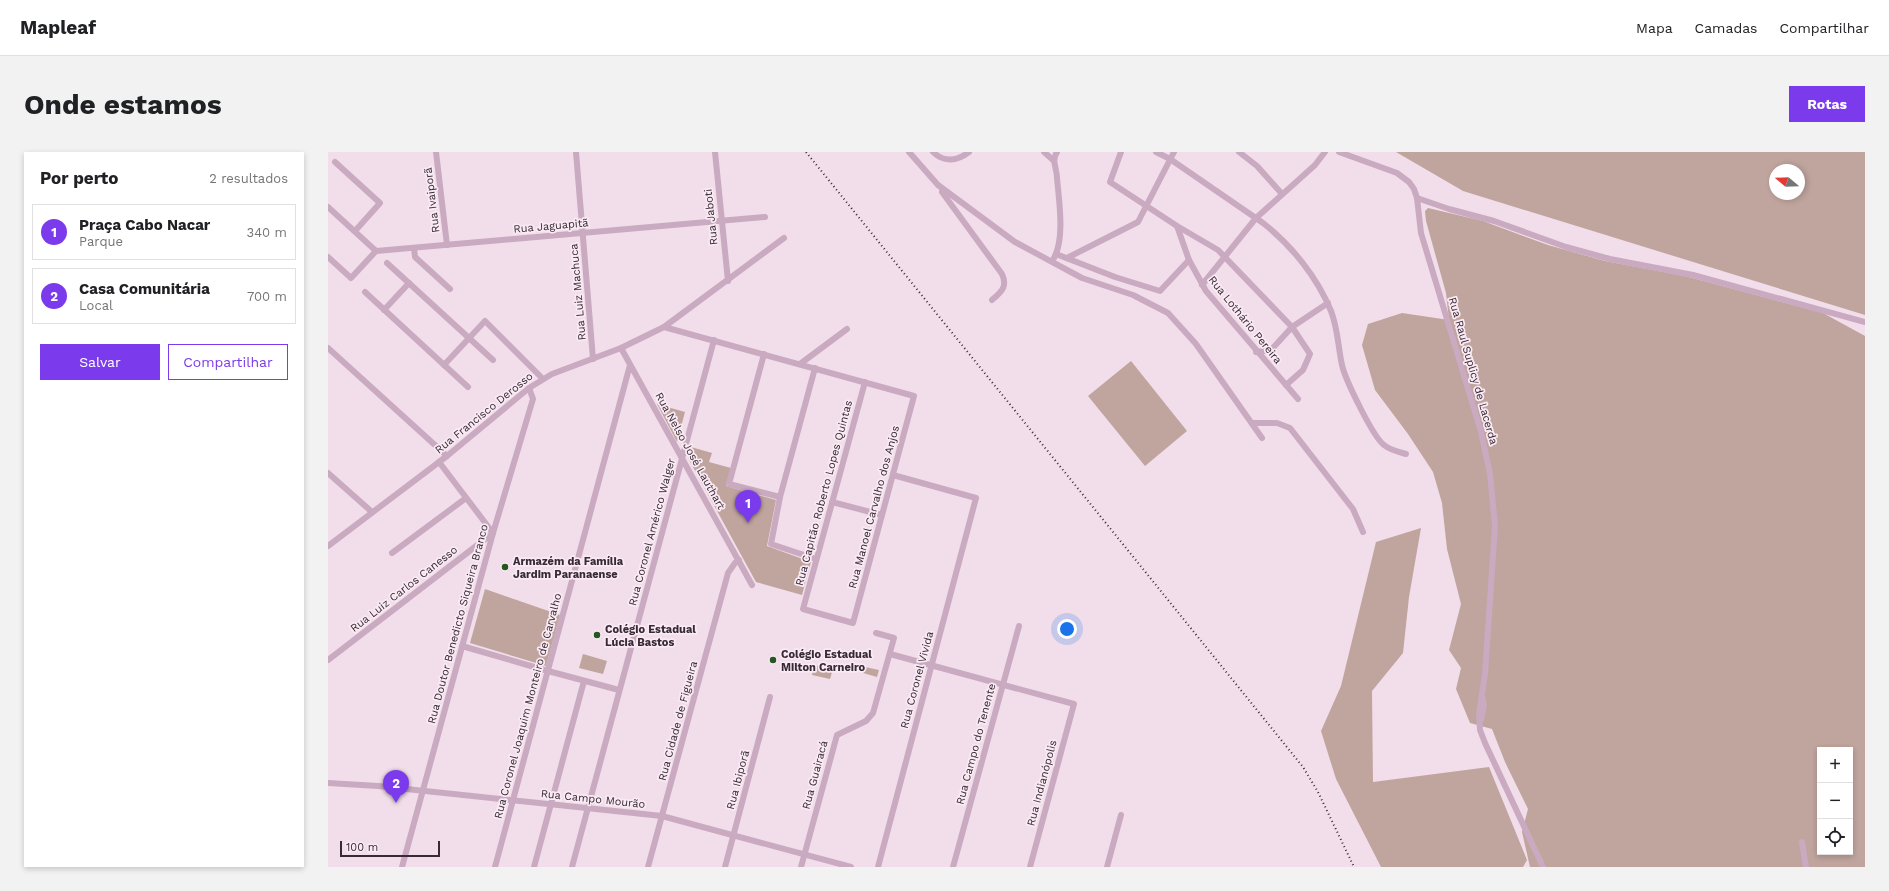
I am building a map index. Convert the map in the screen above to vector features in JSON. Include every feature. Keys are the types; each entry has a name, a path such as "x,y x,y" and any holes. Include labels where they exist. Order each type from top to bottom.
{"street":[{"name":"Rua Ivaiporã","path":"436,152 447,245"},
{"name":"Rua Luiz Machuca","path":"576,152 593,359"},
{"name":"Rua Jaboti","path":"714,152 728,281"},
{"path":"909,152 938,186 1002,274 1005,283 1004,287 992,300"},
{"path":"932,152 940,158 953,160 969,152"},
{"path":"1044,152 1053,160 1057,177 1060,232 1056,254 1052,263"},
{"path":"1053,160 1057,152"},
{"path":"1121,152 1110,182 1212,247 1226,258 1292,327 1310,354 1302,370 1286,385"},
{"path":"1156,152 1170,159 1256,218 1278,236 1302,262 1314,277 1328,303 1336,324 1343,368 1350,390 1384,445 1406,454"},
{"path":"1067,258 1134,225 1147,206 1174,152"},
{"path":"1239,152 1257,166 1282,194"},
{"path":"1202,285 1226,258 1256,218 1315,165 1326,152"},
{"path":"1338,152 1403,177 1412,185 1417,198 1449,209 1494,221 1574,249 1693,275 1865,322"},
{"path":"335,162 380,203 355,231"},
{"path":"938,186 998,231 1052,263 1082,278 1133,295 1168,313 1190,336 1262,438"},
{"name":"Rua Raul Suplicy de Lacerda","path":"1417,198 1421,233 1458,358 1470,391 1486,453 1492,490 1495,541 1482,695 1484,705 1480,722 1485,743 1543,867"},
{"path":"328,207 376,251 351,278 328,257"},
{"name":"Rua Jaguapitã","path":"376,251 765,217"},
{"name":"Rua Lothário Pereira","path":"1177,226 1189,260 1202,285 1256,352 1298,399"},
{"name":"Rua Francisco Derosso","path":"328,546 447,456 529,388 543,379 621,348 664,327 784,238"},
{"path":"414,248 415,257 450,289"},
{"path":"1056,254 1115,277 1160,291 1189,260"},
{"path":"387,263 493,360"},
{"path":"384,310 409,283"},
{"path":"365,292 468,387"},
{"path":"1256,352 1272,350 1292,327 1328,303"},
{"path":"444,365 485,321 543,379"},
{"path":"664,327 865,382"},
{"path":"800,364 847,330"},
{"name":"Rua Coronel Américo Walger","path":"572,867 714,340"},
{"path":"328,348 447,456"},
{"name":"Rua Nelso José Lauthart","path":"621,348 752,585"},
{"path":"764,354 729,484 780,497"},
{"name":"Rua Coronel Joaquim Monteiro de Carvalho","path":"495,867 630,365"},
{"path":"815,368 780,497 771,544 816,560"},
{"name":"Rua Manoel Carvalho dos Anjos","path":"803,609 853,623 914,396 865,382"},
{"name":"Rua Capitão Roberto Lopes Quintas","path":"803,609 865,382"},
{"name":"Rua Doutor Benedicto Siqueira Branco","path":"402,867 493,533 533,399 529,388"},
{"path":"1252,423 1277,423 1290,428 1353,509 1362,532"},
{"path":"439,462 493,533"},
{"path":"328,473 372,512"},
{"name":"Rua Coronel Vivida","path":"878,867 976,498 893,475"},
{"path":"392,553 466,498"},
{"path":"832,502 882,515"},
{"name":"Rua Luiz Carlos Canesso","path":"328,660 493,533"},
{"name":"Rua Cidade de Figueira","path":"648,867 728,573 739,560"},
{"name":"Rua Campo do Tenente","path":"953,867 1019,626"},
{"name":"Rua Guairacá","path":"801,867 837,735 841,731 860,724 872,715 894,638 876,633"},
{"path":"462,646 619,690"},
{"path":"890,654 1003,685"},
{"path":"534,867 584,681"},
{"name":"Rua Indianópolis","path":"1003,685 1074,704 1030,867"},
{"name":"Rua Ibiporã","path":"725,867 770,697"},
{"name":"Rua Campo Mourão","path":"328,783 423,790 662,816 851,867"},
{"path":"1107,867 1121,815"},
{"path":"1802,842 1806,867"}],"shaded area":[{"path":"1396,152 1865,152 1865,315 1463,191"},
{"path":"1428,208 1483,221 1548,245 1605,261 1685,276 1823,313 1865,336 1865,867 1530,867 1522,832 1528,809 1505,762 1492,729 1470,723 1456,689 1461,668 1449,650 1461,604 1447,549 1442,503 1433,472 1408,434 1375,390 1362,345 1368,324 1402,313 1449,320 1446,293 1426,221 1425,211"},
{"path":"1131,361 1187,431 1145,466 1088,396"},
{"path":"657,404 685,412 677,442"},
{"path":"691,447 712,453 709,462 731,468 726,486 776,500 767,546 811,562 802,595 756,582 688,458"},
{"path":"1421,528 1409,597 1403,653 1372,691 1373,782 1489,767 1527,860 1523,867 1381,867 1336,779 1321,731 1341,686 1376,542"},
{"path":"485,589 560,615 546,666 470,643"},
{"path":"583,654 607,661 603,674 579,668"},
{"path":"814,665 833,669 830,679 812,675"},
{"path":"865,667 879,670 877,677 863,673"}],"railway":[{"path":"806,152 1303,767 1318,792 1354,867"}],"place":[{"name":"Praça Cabo Nacar","path":"748,523"},
{"name":"Armazém da Família Jardim Paranaense","path":"505,567"},
{"name":"Colégio Estadual Lúcia Bastos","path":"597,635"},
{"name":"Colégio Estadual Milton Carneiro","path":"773,660"},
{"name":"Casa Comunitária","path":"396,803"}]}
